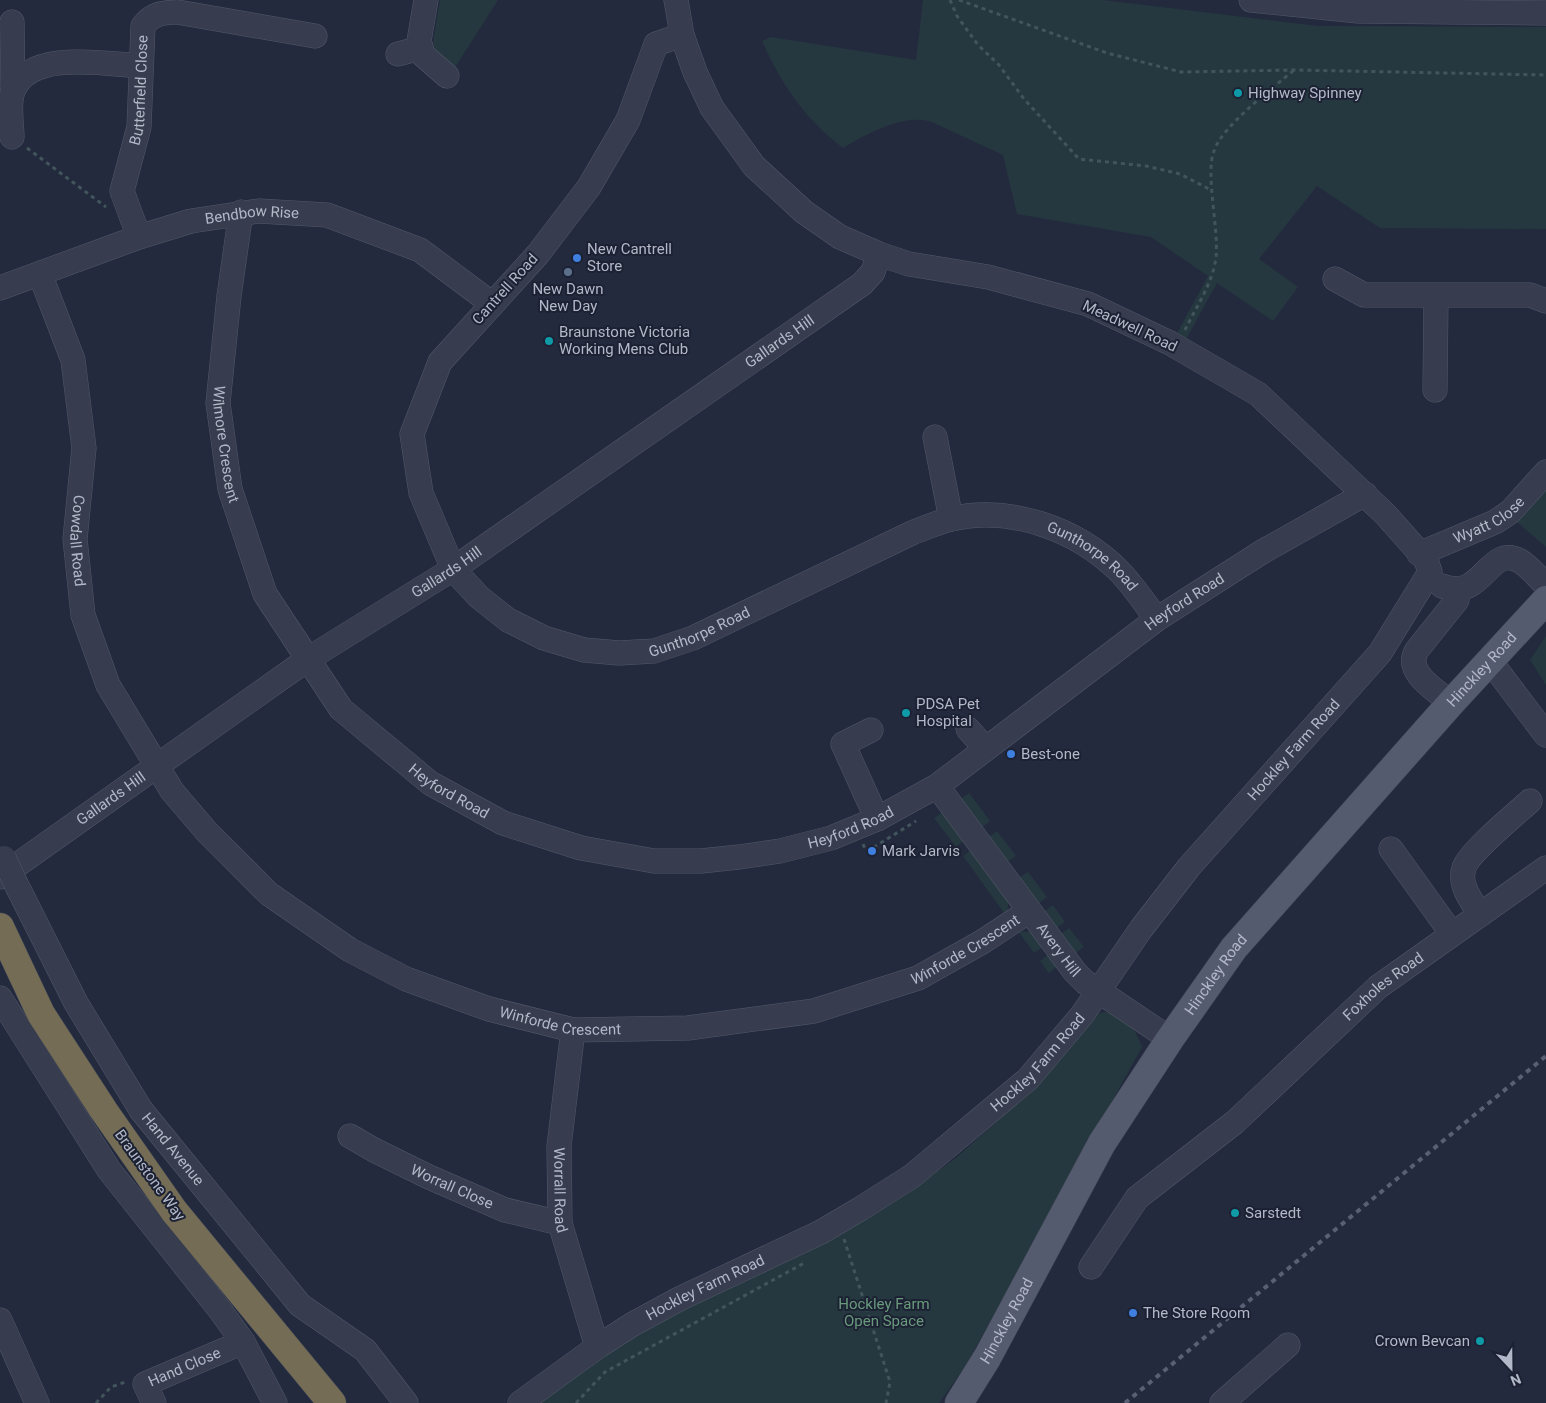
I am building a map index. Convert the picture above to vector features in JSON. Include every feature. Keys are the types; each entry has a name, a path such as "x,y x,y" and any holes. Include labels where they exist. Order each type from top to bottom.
{"highway":[{"name":"Braunstone Way","path":"0,927 41,1014 104,1111 174,1211 332,1403"}],"main road":[{"name":"Hinckley Road","path":"959,1403 987,1358 1102,1143 1170,1039 1234,948 1546,600"}],"street":[{"path":"426,0 419,41 424,56 447,76"},
{"name":"Meadwell Road","path":"676,0 682,35 695,72 712,108 754,166 804,212 840,237 879,254 909,264 988,277 1088,304 1176,346 1258,394 1365,494 1429,566 1427,578"},
{"path":"1251,0 1358,11 1546,13"},
{"name":"Butterfield Close","path":"139,237 122,191 139,128 143,26 149,18 159,13 177,12 315,36"},
{"path":"12,22 12,137"},
{"name":"Cantrell Road","path":"453,569 421,493 412,434 440,362 538,254 589,187 628,120 656,44 682,35"},
{"path":"398,54 421,48"},
{"path":"13,91 23,78 40,66 56,62 141,66"},
{"name":"Bendbow Rise","path":"0,288 139,237 191,221 241,212 259,211 327,215 420,250 492,303"},
{"name":"Wilmore Crescent","path":"241,212 229,296 218,403 230,489 265,594 308,659"},
{"name":"Gallards Hill","path":"5,867 308,659 453,569 862,284 873,272 879,254"},
{"name":"Cowdall Road","path":"40,274 73,360 82,428 84,448 75,539 83,615 108,685 156,765"},
{"path":"1335,280 1364,295 1530,295 1546,301"},
{"path":"1435,390 1436,296"},
{"path":"935,436 951,519"},
{"name":"Wyatt Close","path":"1419,554 1503,517 1510,512 1546,472"},
{"name":"Heyford Road","path":"308,659 341,709 430,783 503,823 580,848 654,861 730,858 780,851 822,840 877,819 937,786 1157,619 1262,552 1365,494"},
{"name":"Gunthorpe Road","path":"453,569 479,597 508,620 544,638 584,650 620,653 654,650 694,638 914,532 951,519 991,515 1036,522 1068,534 1098,553 1120,572 1157,619"},
{"path":"1427,578 1442,586 1458,590 1472,585 1495,561 1503,558 1519,561 1546,586"},
{"name":"Hockley Farm Road","path":"520,1403 597,1347 679,1299 838,1238 1028,1079 1061,1042 1141,929 1190,867 1380,653 1427,578"},
{"path":"1452,703 1419,675 1413,663 1417,650 1457,600 1458,590"},
{"path":"1490,661 1546,735"},
{"path":"968,729 985,748"},
{"path":"872,730 843,744 877,819"},
{"name":"Winforde Crescent","path":"156,765 172,791 207,832 269,894 350,950 406,979 489,1009 573,1030 688,1028 814,1011 918,978 982,942 1029,912"},
{"name":"Avery Hill","path":"937,786 1075,972 1098,991 1170,1039"},
{"path":"1480,914 1464,886 1464,868 1473,854 1530,801"},
{"path":"1391,849 1452,934"},
{"name":"Hand Avenue","path":"5,867 76,1004 141,1110 300,1305 364,1350 406,1403"},
{"name":"Foxholes Road","path":"1091,1267 1137,1198 1234,1122 1378,987 1546,868"},
{"path":"0,998 108,1170 220,1310 242,1342 276,1403"},
{"name":"Worrall Road","path":"573,1030 558,1146 560,1223 597,1347"},
{"name":"Worrall Close","path":"350,1136 406,1166 505,1210 560,1223"},
{"path":"0,1320 37,1403"},
{"name":"Hand Close","path":"150,1393 242,1342"},
{"path":"1222,1403 1288,1345"}],"path":[{"path":"950,0 957,16 978,45 999,65 1024,99 1079,159 1146,166 1180,174 1213,191"},
{"path":"959,0 1107,53 1181,72 1295,70 1546,75"},
{"path":"1176,346 1214,273 1216,255 1212,171 1214,151 1231,127 1295,70"},
{"path":"12,137 112,211 128,206"},
{"path":"838,1238 890,1382 886,1403"},
{"path":"576,1403 605,1372 811,1260"},
{"path":"96,1403 110,1387 132,1380 150,1393"}],"green space":[{"path":"440,0 498,0 454,69 435,49 433,43"},
{"name":"Highway Spinney","path":"923,0 1103,0 1317,26 1546,27 1546,229 1380,228 1317,186 1259,259 1298,287 1273,321 1217,283 1185,341 1175,337 1208,276 1151,237 1017,214 1003,155 932,122 910,120 886,126 843,148 817,125 795,100 762,41 771,37 916,60"},
{"path":"1546,489 1546,547 1516,521"},
{"path":"1546,636 1546,685 1530,660"},
{"path":"969,793 990,821 979,830 958,801"},
{"path":"946,810 967,838 956,847 934,818"},
{"path":"997,831 1016,856 1004,864 986,839"},
{"path":"974,848 1009,895 1007,917 963,856"},
{"path":"1028,872 1047,897 1035,906 1016,880"},
{"path":"1053,905 1065,922 1053,930 1041,914"},
{"path":"1069,928 1084,947 1072,956 1058,936"},
{"path":"1018,931 1038,933 1046,945 1034,953"},
{"path":"1052,952 1060,964 1049,973 1040,961"},
{"name":"Hockley Farm Open Space","path":"1104,1012 1119,1016 1129,1023 1142,1047 966,1365 939,1403 540,1403 601,1357 663,1319 803,1254 901,1197 956,1158 1012,1108 1051,1069 1095,1015"}],"railway":[{"path":"1125,1403 1546,1056"}],"place":[{"name":"Highway Spinney","path":"1238,93"},
{"name":"New Cantrell Store","path":"577,258"},
{"name":"New Dawn New Day","path":"568,272"},
{"name":"Braunstone Victoria Working Mens Club","path":"549,341"},
{"name":"PDSA Pet Hospital","path":"906,713"},
{"name":"Best-one","path":"1011,754"},
{"name":"Mark Jarvis","path":"872,851"},
{"name":"Sarstedt","path":"1235,1213"},
{"name":"The Store Room","path":"1133,1313"},
{"name":"Crown Bevcan","path":"1480,1341"}]}
